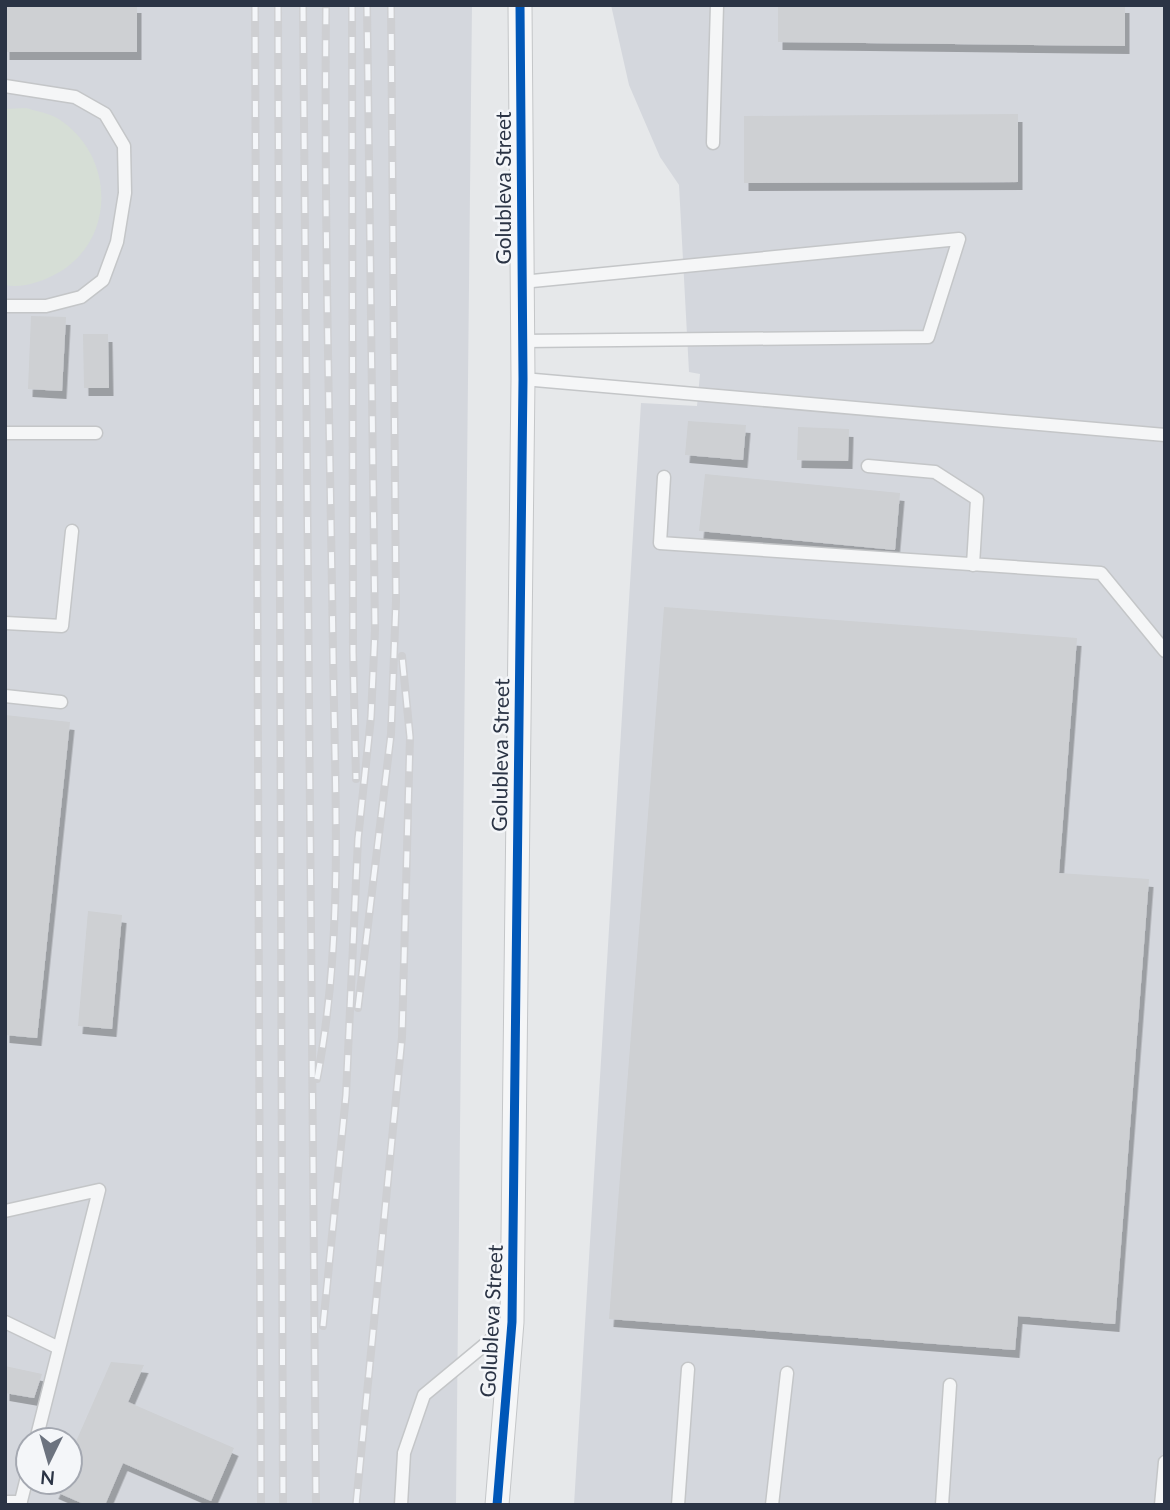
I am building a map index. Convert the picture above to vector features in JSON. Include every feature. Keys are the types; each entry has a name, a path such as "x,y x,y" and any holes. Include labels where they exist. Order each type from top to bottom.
{"street":[{"name":"Golubleva Street","path":"497,1505 512,1322 523,379 520,5"}],"lane":[{"path":"713,143 717,5"},
{"path":"5,86 75,96 105,114 124,146 125,193 117,242 103,280 81,297 46,306 5,306"},
{"path":"522,282 959,239 928,337 523,341"},
{"path":"523,379 1165,435"},
{"path":"5,433 96,433"},
{"path":"868,466 935,472 977,499 973,565"},
{"path":"664,477 660,543 1101,573 1165,650"},
{"path":"5,624 62,626 72,531"},
{"path":"5,696 61,702"},
{"path":"5,1211 99,1190 40,1426"},
{"path":"5,1322 59,1348"},
{"path":"401,1505 404,1453 424,1395 512,1322"},
{"path":"678,1505 688,1369"},
{"path":"772,1505 787,1373"},
{"path":"942,1505 950,1385"},
{"path":"1161,1505 1165,1462"},
{"path":"5,1502 20,1503"}],"shaded area":[{"path":"5,5 472,5 456,1505 5,1505"},
{"path":"611,5 1165,5 1165,1505 574,1505 641,403 697,406 700,374 689,372 679,185 660,157 629,85"},
{"path":"26,108 57,118 77,134 91,154 99,176 101,199 98,222 89,243 73,262 41,281 11,286 5,285 5,109"}],"building":[{"path":"5,5 137,5 137,52 5,52"},
{"path":"778,5 1125,5 1125,46 778,42"},
{"path":"1018,114 1018,182 744,183 744,116"},
{"path":"31,316 66,317 62,391 28,389"},
{"path":"83,334 108,334 109,388 84,388"},
{"path":"688,421 746,425 743,460 685,455"},
{"path":"798,427 849,429 848,461 797,460"},
{"path":"705,474 900,493 895,550 699,531"},
{"path":"664,607 1077,638 1059,873 1149,879 1115,1324 1018,1316 1015,1350 609,1319"},
{"path":"5,715 70,722 37,1038 5,1035"},
{"path":"88,911 122,915 112,1029 78,1026"},
{"path":"111,1362 144,1365 128,1402 234,1448 211,1501 123,1463 105,1505 86,1505 65,1496 84,1496 83,1426"},
{"path":"5,1366 42,1374 34,1398 5,1393"}],"railway":[{"path":"255,5 261,1505"},
{"path":"278,5 283,1505"},
{"path":"303,5 316,1505"},
{"path":"317,1079 331,973 336,866 326,5"},
{"path":"352,5 353,652 356,779"},
{"path":"323,1326 346,1095 358,839 371,717 375,630 367,5"},
{"path":"358,1008 391,734 396,601 391,5"},
{"path":"356,1505 402,1037 410,737 402,656"}],"cycle path":[{"path":"497,1505 512,1322 523,379 520,5"}]}
